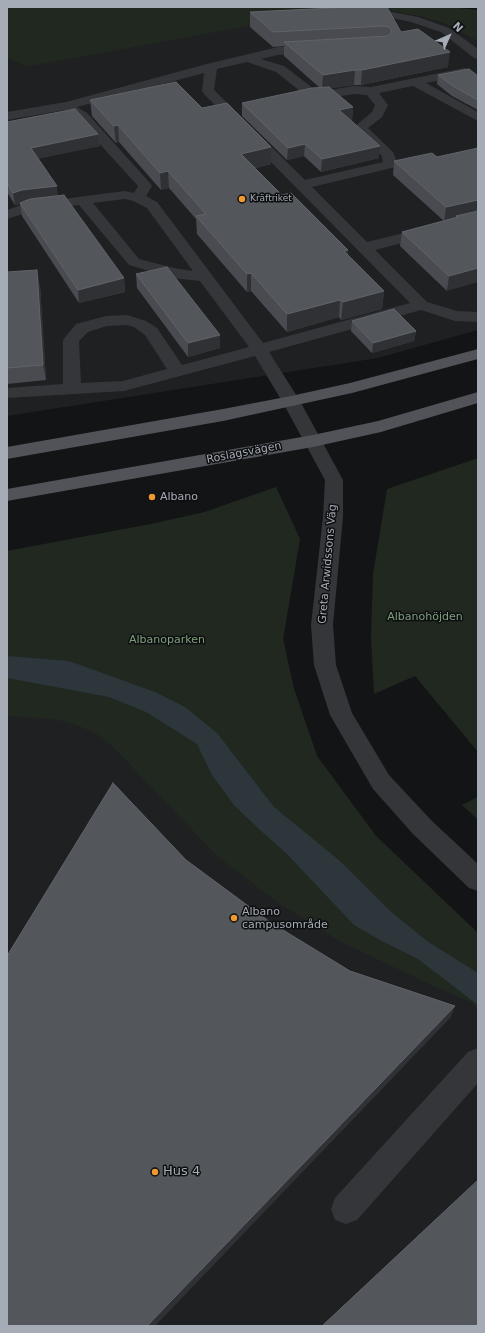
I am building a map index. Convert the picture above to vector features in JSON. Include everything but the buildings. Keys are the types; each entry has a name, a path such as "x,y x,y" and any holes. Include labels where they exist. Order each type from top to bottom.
{"main road":[{"path":"7,453 223,416 359,386 478,354"},
{"name":"Roslagsvägen","path":"7,496 313,441 380,426 478,397"}],"street":[{"path":"350,16 387,14 414,19 445,30 478,55"},
{"path":"7,116 67,106 83,98 278,51 323,49"},
{"path":"248,58 280,69 315,96 354,90 372,91 464,72"},
{"path":"197,88 211,67"},
{"path":"166,79 197,88 302,185 421,305 455,316 478,317"},
{"path":"414,82 478,117"},
{"path":"302,185 391,164 388,155 360,128 377,114 382,105 372,91"},
{"path":"67,106 82,116 146,186 138,198"},
{"path":"7,215 29,207 125,195 138,198 152,204 259,349"},
{"path":"82,200 134,262 173,273 206,277"},
{"path":"363,248 478,219"},
{"path":"7,393 124,386 421,305"},
{"path":"72,390 71,340 82,328 106,321 127,320 140,324 151,332 177,371"},
{"name":"Greta Arwidssons Väg","path":"259,349 291,401 334,480 333,517 322,625 325,665 333,694 348,728 380,782 422,828 478,880"},
{"path":"346,1209 478,1062"}],"shaded area":[{"name":"Kräftriket","path":"390,11 418,16 446,24 478,42 478,330 378,358 7,416 7,58 26,67 283,15"},
{"name":"Albano campusområde","path":"276,487 300,539 283,639 294,689 317,756 376,836 478,933 478,1326 7,1326 7,551 151,524 205,512"},
{"path":"7,656 69,661 155,692 185,707 217,733 274,807 340,861 389,910 427,941 478,973 478,1005 418,959 354,925 285,852 234,805 212,775 197,744 146,712 109,697 7,678"}],"green space":[{"path":"7,7 450,7 478,10 478,42 446,24 418,16 390,11 283,15 248,26 26,67 7,58"},
{"name":"Albanohöjden","path":"478,458 478,752 415,676 374,694 371,637 373,574 387,489"},
{"name":"Albanoparken","path":"276,487 300,539 283,639 294,689 317,756 376,836 478,933 478,1009 471,1002 431,985 341,942 277,902 217,856 115,749 100,736 77,725 54,719 7,716 7,551 151,524 205,512"},
{"path":"478,797 478,820 462,805"}],"place":[{"name":"Kräftriket","path":"242,199"},
{"name":"Albano","path":"152,497"},
{"name":"Albano campusområde","path":"234,918"},
{"name":"Hus 4","path":"155,1172"}]}
